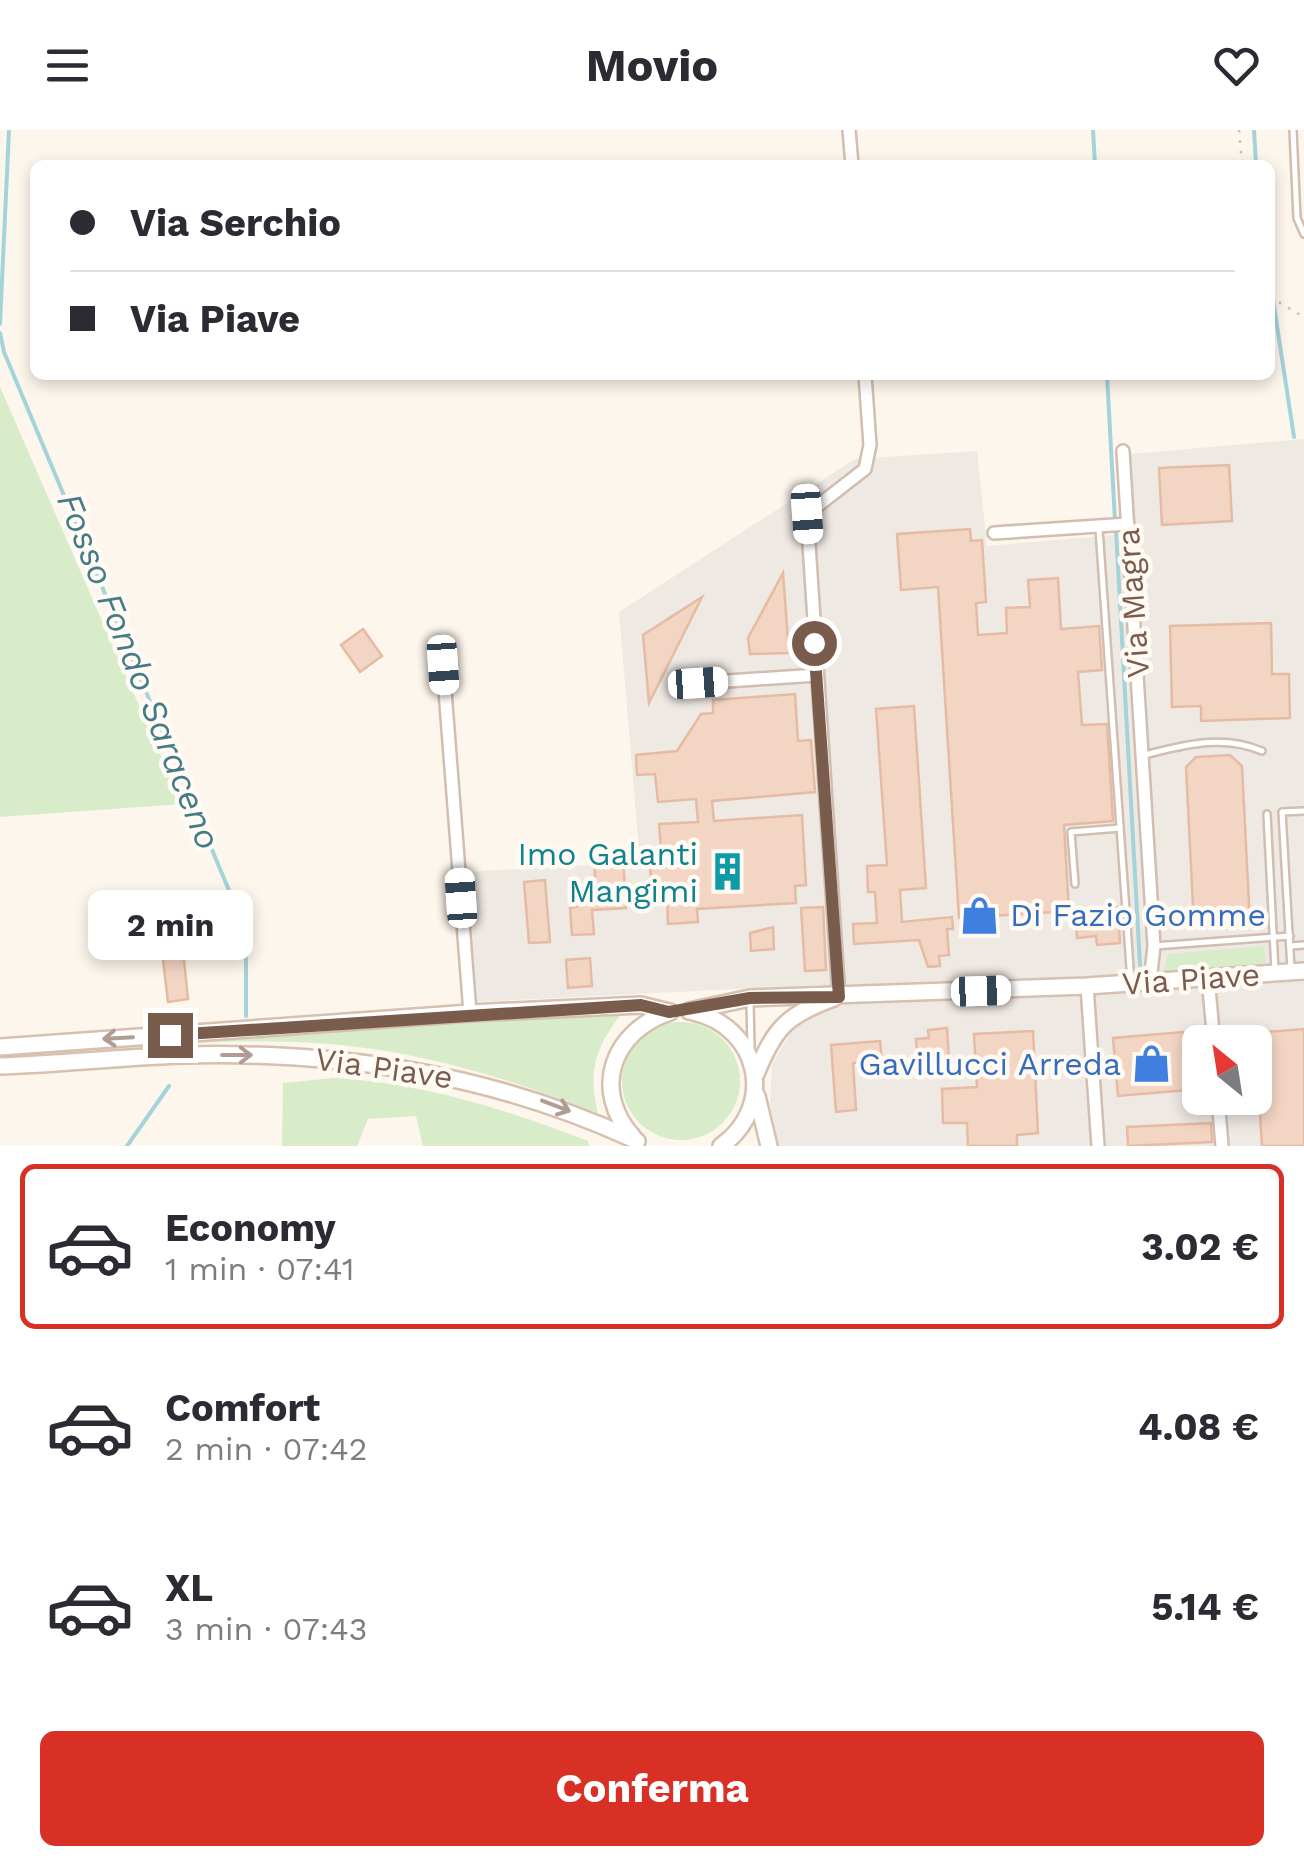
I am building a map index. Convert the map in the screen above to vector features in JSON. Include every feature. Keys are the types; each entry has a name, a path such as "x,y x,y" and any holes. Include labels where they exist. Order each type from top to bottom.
{"main road":[{"name":"Via Piave","path":"0,1047 470,1014 641,1005 669,1012 689,1011 750,998 1087,986 1290,972"},
{"name":"Via Piave","path":"721,1146 740,1129 776,1031 789,1018 839,997"},
{"path":"689,1011 726,1024 750,1055 768,1146"},
{"path":"640,1144 621,1124 612,1102 612,1067 628,1035 646,1020 669,1012"},
{"name":"Via Piave","path":"0,1066 200,1055 378,1064 520,1094 640,1144"}],"street":[{"path":"849,130 852,160"},
{"path":"839,997 807,514 865,470 870,445 865,380"},
{"name":"Via Magra","path":"1123,451 1154,946 1150,982"},
{"path":"994,533 1128,524"},
{"path":"443,665 470,1014"},
{"path":"698,683 816,675"},
{"path":"1208,978 1212,1025"},
{"path":"1087,986 1098,1146"},
{"path":"1219,1115 1222,1146"}],"lane":[{"path":"1293,130 1297,218 1304,234"},
{"path":"1098,526 1132,983"},
{"path":"1142,756 1198,742 1238,741 1262,751"},
{"path":"1290,972 1282,812 1304,811"},
{"path":"1267,814 1274,938 1290,972"},
{"path":"1075,884 1071,832 1120,828"},
{"path":"1154,946 1290,936"},
{"path":"1290,946 1304,945"},
{"path":"750,998 750,1055"}],"path":[{"path":"1239,130 1242,160"},
{"path":"1275,300 1304,318"}],"shaded area":[{"path":"1304,439 1304,1146 779,1146 770,1105 772,1064 792,1030 805,1019 825,1013 822,985 474,1002 465,872 640,862 619,612 855,459 977,451 987,546 1134,533 1129,454"}],"green space":[{"path":"0,387 182,804 0,817"},
{"path":"1264,946 1266,964 1164,971 1168,954"},
{"path":"623,1012 596,1059 593,1084 598,1113 450,1064 334,1044 227,1042 21,1056 20,1051"},
{"path":"681,1022 714,1032 730,1048 740,1081 730,1114 714,1130 681,1140 648,1130 632,1114 622,1081 632,1048 648,1032"},
{"path":"334,1078 400,1085 463,1099 557,1129 588,1141 589,1146 423,1146 416,1116 368,1119 357,1146 282,1146 283,1083"}],"building":[{"path":"1229,465 1232,521 1162,525 1159,468"},
{"path":"970,529 971,541 982,540 986,602 976,603 978,635 1007,633 1006,608 1030,607 1028,580 1058,578 1061,629 1099,626 1102,670 1078,672 1082,725 1107,724 1113,821 1064,825 1069,911 959,918 938,587 901,590 897,534"},
{"path":"783,573 789,653 750,654 748,638"},
{"path":"702,597 649,703 643,635"},
{"path":"1271,623 1272,674 1289,674 1290,718 1201,721 1201,706 1172,707 1170,626"},
{"path":"363,629 382,656 360,672 341,645"},
{"path":"795,694 798,741 811,740 815,792 712,801 714,821 802,815 806,885 795,886 796,903 697,909 698,922 668,924 667,898 660,899 659,881 651,881 650,862 662,862 659,824 698,822 696,799 658,802 655,774 637,775 636,755 677,751 701,714 713,713 713,700"},
{"path":"914,706 926,888 900,890 902,922 952,917 953,929 947,929 949,955 939,956 940,966 928,967 919,940 854,944 853,924 877,923 875,892 868,892 867,866 887,865 876,709"},
{"path":"1230,755 1242,766 1250,923 1194,926 1186,767 1196,757"},
{"path":"623,856 626,908 592,910 594,934 572,935 570,908 577,907 577,899 596,897 594,858"},
{"path":"545,880 550,942 529,943 524,882"},
{"path":"823,907 826,970 805,971 801,908"},
{"path":"1118,907 1120,943 1097,945 1096,936 1077,938 1076,910"},
{"path":"773,927 774,949 751,951 750,933"},
{"path":"183,950 188,999 168,1002 162,952"},
{"path":"590,958 592,986 568,988 566,960"},
{"path":"947,1028 950,1076 930,1077 929,1063 918,1064 916,1039 929,1038 928,1030"},
{"path":"1304,1029 1304,1146 1262,1146 1260,1115 1272,1115 1272,1032"},
{"path":"1033,1031 1038,1133 1017,1135 1017,1146 968,1146 967,1123 943,1123 942,1089 977,1087 974,1034"},
{"name":"Gavillucci Arreda","path":"1182,1032 1182,1091 1118,1096 1113,1038"},
{"path":"880,1041 882,1060 853,1063 856,1110 836,1112 831,1045"},
{"path":"1211,1123 1212,1142 1128,1146 1127,1127"}],"waterway":[{"name":"Fosso Fondo Saraceno","path":"0,324 9,130"},
{"path":"1093,130 1095,160"},
{"path":"1254,130 1256,160"},
{"path":"1275,313 1294,437"},
{"name":"Fosso Fondo Saraceno","path":"0,333 4,352 233,900 246,951 246,1016"},
{"path":"1107,380 1115,521"},
{"path":"1116,530 1140,965"},
{"name":"Fosso Fondo Saraceno","path":"127,1146 169,1086"}],"place":[{"name":"Imo Galanti Mangimi","path":"728,872"},
{"name":"Di Fazio Gomme","path":"980,915"},
{"name":"Gavillucci Arreda","path":"1151,1064"}],"route":[{"path":"170,1035 641,1005 669,1012 689,1011 716,1002 750,998 818,994 839,997 814,643"}]}
